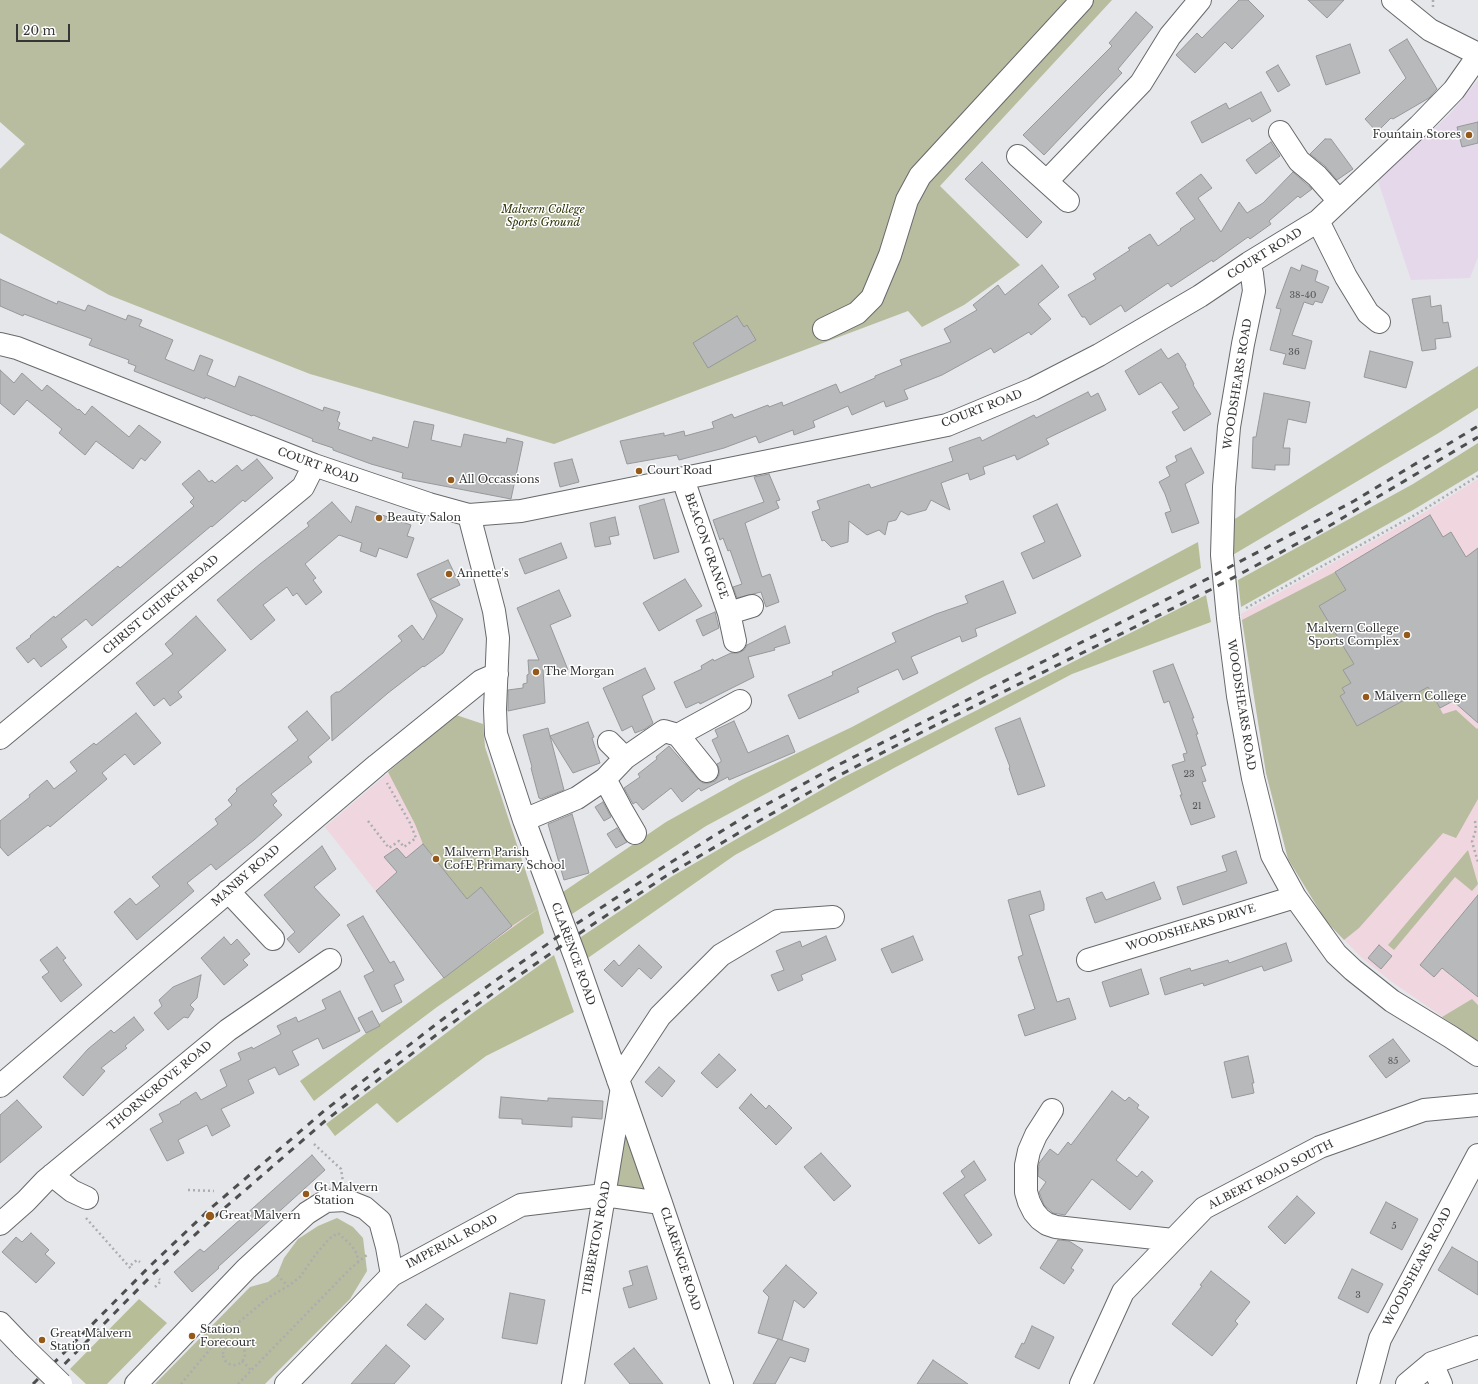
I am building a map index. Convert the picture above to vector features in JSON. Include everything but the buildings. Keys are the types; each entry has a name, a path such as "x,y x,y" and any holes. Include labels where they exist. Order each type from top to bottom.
{"street":[{"path":"824,329 856,313 872,298 890,255 907,200 920,176 1082,0"},
{"path":"1047,181 1141,83 1170,36 1200,0"},
{"path":"1393,0 1430,30 1478,55"},
{"name":"COURT ROAD","path":"0,344 16,348 214,433 429,504 469,515 520,511 947,425 1033,389 1099,355 1200,296 1318,220 1419,126 1454,90 1478,55"},
{"path":"1280,132 1299,161 1317,176 1339,201"},
{"path":"1018,156 1068,201"},
{"path":"1318,220 1346,277 1368,312 1379,322"},
{"name":"WOODSHEARS ROAD","path":"1249,264 1254,291 1243,344 1229,427 1224,487 1222,555 1238,696 1253,778 1272,855 1295,897 1336,954 1353,970 1392,1001 1478,1055"},
{"name":"CHRIST CHURCH ROAD","path":"0,738 304,487 314,465"},
{"name":"BEACON GRANGE","path":"683,479 729,613 735,641"},
{"name":"CLARENCE ROAD","path":"469,515 494,611 498,638 495,710 496,734 524,820 576,958 722,1384"},
{"name":"BEACON GRANGE","path":"729,613 752,606"},
{"name":"MANBY ROAD","path":"0,1086 377,765 481,681 497,674"},
{"path":"524,820 577,798 605,778 625,758 671,733 740,702"},
{"path":"671,733 707,772"},
{"path":"609,742 625,758"},
{"path":"605,778 621,809 636,833"},
{"path":"228,891 273,939"},
{"name":"WOODSHEARS DRIVE","path":"1088,960 1295,897"},
{"path":"620,1086 660,1016 721,955 778,921 832,917"},
{"name":"THORNGROVE ROAD","path":"0,1224 52,1175 228,1030 330,960"},
{"name":"TIBBERTON ROAD","path":"573,1384 620,1086"},
{"name":"ALBERT ROAD SOUTH","path":"1080,1384 1123,1292 1204,1208 1320,1147 1424,1110 1478,1105"},
{"path":"1052,1110 1036,1135 1029,1151 1026,1165 1026,1192 1031,1207 1040,1219 1047,1224 1056,1227 1173,1240"},
{"name":"WOODSHEARS ROAD","path":"1368,1384 1380,1339 1478,1155"},
{"path":"52,1175 72,1191 87,1198"},
{"name":"IMPERIAL ROAD","path":"286,1384 392,1274 521,1205 604,1195 661,1203"},
{"path":"136,1384 246,1269 307,1213 326,1202 345,1200 365,1208 380,1220 392,1274"},
{"path":"0,1323 61,1384"},
{"path":"1407,1384 1432,1363 1478,1347"},
{"path":"1432,1363 1441,1384"}],"path":[{"path":"1228,618 1415,515 1478,476"},
{"path":"368,821 389,848 399,841 404,846 416,838 410,823 377,765"},
{"path":"1475,821 1476,829 1472,842 1478,862"},
{"path":"314,1144 334,1163"},
{"path":"188,1190 214,1191"},
{"path":"87,1198 81,1213 132,1270"},
{"path":"181,1384 221,1339 239,1322 269,1297 300,1277 316,1254 329,1239 338,1233 351,1245 357,1254 358,1262"},
{"path":"238,1384 358,1262 366,1255 387,1247"},
{"path":"131,1265 137,1260 140,1262"},
{"path":"277,1275 288,1286"},
{"path":"155,1287 161,1281 159,1279"},
{"path":"221,1339 227,1345"},
{"path":"235,1343 242,1345 246,1352 244,1360 242,1361 238,1364 230,1365 225,1360 223,1352 227,1345 235,1343"},
{"path":"242,1361 251,1370"}],"shaded area":[{"path":"1478,80 1478,257 1470,278 1411,280 1378,181 1449,115"},
{"name":"Malvern College","path":"1478,479 1478,1041 1392,982 1362,958 1326,921 1288,859 1266,773 1241,614 1427,511"},
{"name":"Malvern Parish CofE Primary School","path":"456,715 483,724 485,747 538,909 444,978 325,827"}],"green space":[{"name":"Malvern College Sports Ground","path":"0,0 1112,0 940,186 1020,265 964,305 922,327 908,311 554,444 310,374 109,295 0,233 0,169 25,144 0,122"},
{"path":"1478,366 1478,408 1437,434 1231,556 1230,522"},
{"path":"1478,443 1478,471 1413,510 1241,607 1238,580 1413,484"},
{"path":"1198,542 1201,568 983,677 706,826 569,916 560,894 666,822 743,779 852,727"},
{"path":"1335,572 1346,590 1319,606 1354,664 1344,670 1351,683 1342,688 1345,693 1340,696 1357,726 1428,687 1443,714 1456,710 1477,729 1478,728 1478,799 1456,838 1443,833 1359,928 1344,940 1326,921 1288,859 1266,773 1242,620"},
{"path":"1206,595 1211,622 1072,674 894,768 735,855 585,960 578,939 671,877 842,778"},
{"path":"456,715 483,724 485,747 538,909 512,926 481,887 467,899 423,844 415,824 388,772"},
{"path":"1468,850 1478,884 1472,891 1455,877 1394,950 1388,945"},
{"path":"538,909 544,933 437,1007 314,1101 300,1081"},
{"path":"554,955 574,1012 486,1056 397,1123 377,1103 335,1136 326,1124 474,1012"},
{"path":"1472,999 1478,1005 1478,1041 1442,1017"},
{"path":"626,1132 650,1194 614,1188"},
{"path":"337,1218 353,1227 363,1238 367,1271 350,1299 265,1384 155,1384 250,1287 268,1282 277,1275 284,1258 298,1239 318,1226"},
{"path":"139,1299 167,1323 107,1384 86,1384 70,1369"}],"railway":[{"path":"33,1384 150,1266 211,1208 324,1111 439,1022 576,924 665,866 751,813 836,766 1209,578 1354,501 1478,426"},
{"path":"45,1384 151,1276 213,1218 325,1121 440,1032 495,992 666,876 838,776 928,729 1210,590 1319,532 1478,437"}],"place":[{"name":"Fountain Stores","path":"1469,135"},
{"name":"Court Road","path":"639,471"},
{"name":"All Occassions","path":"451,480"},
{"name":"Beauty Salon","path":"379,518"},
{"name":"Annette's","path":"449,574"},
{"name":"Malvern College Sports Complex","path":"1407,635"},
{"name":"The Morgan","path":"536,672"},
{"name":"Malvern College","path":"1366,697"},
{"name":"Malvern Parish CofE Primary School","path":"436,859"},
{"name":"Gt Malvern Station","path":"306,1194"},
{"name":"Great Malvern","path":"210,1216"},
{"name":"Station Forecourt","path":"192,1336"},
{"name":"Great Malvern Station","path":"42,1340"}]}
